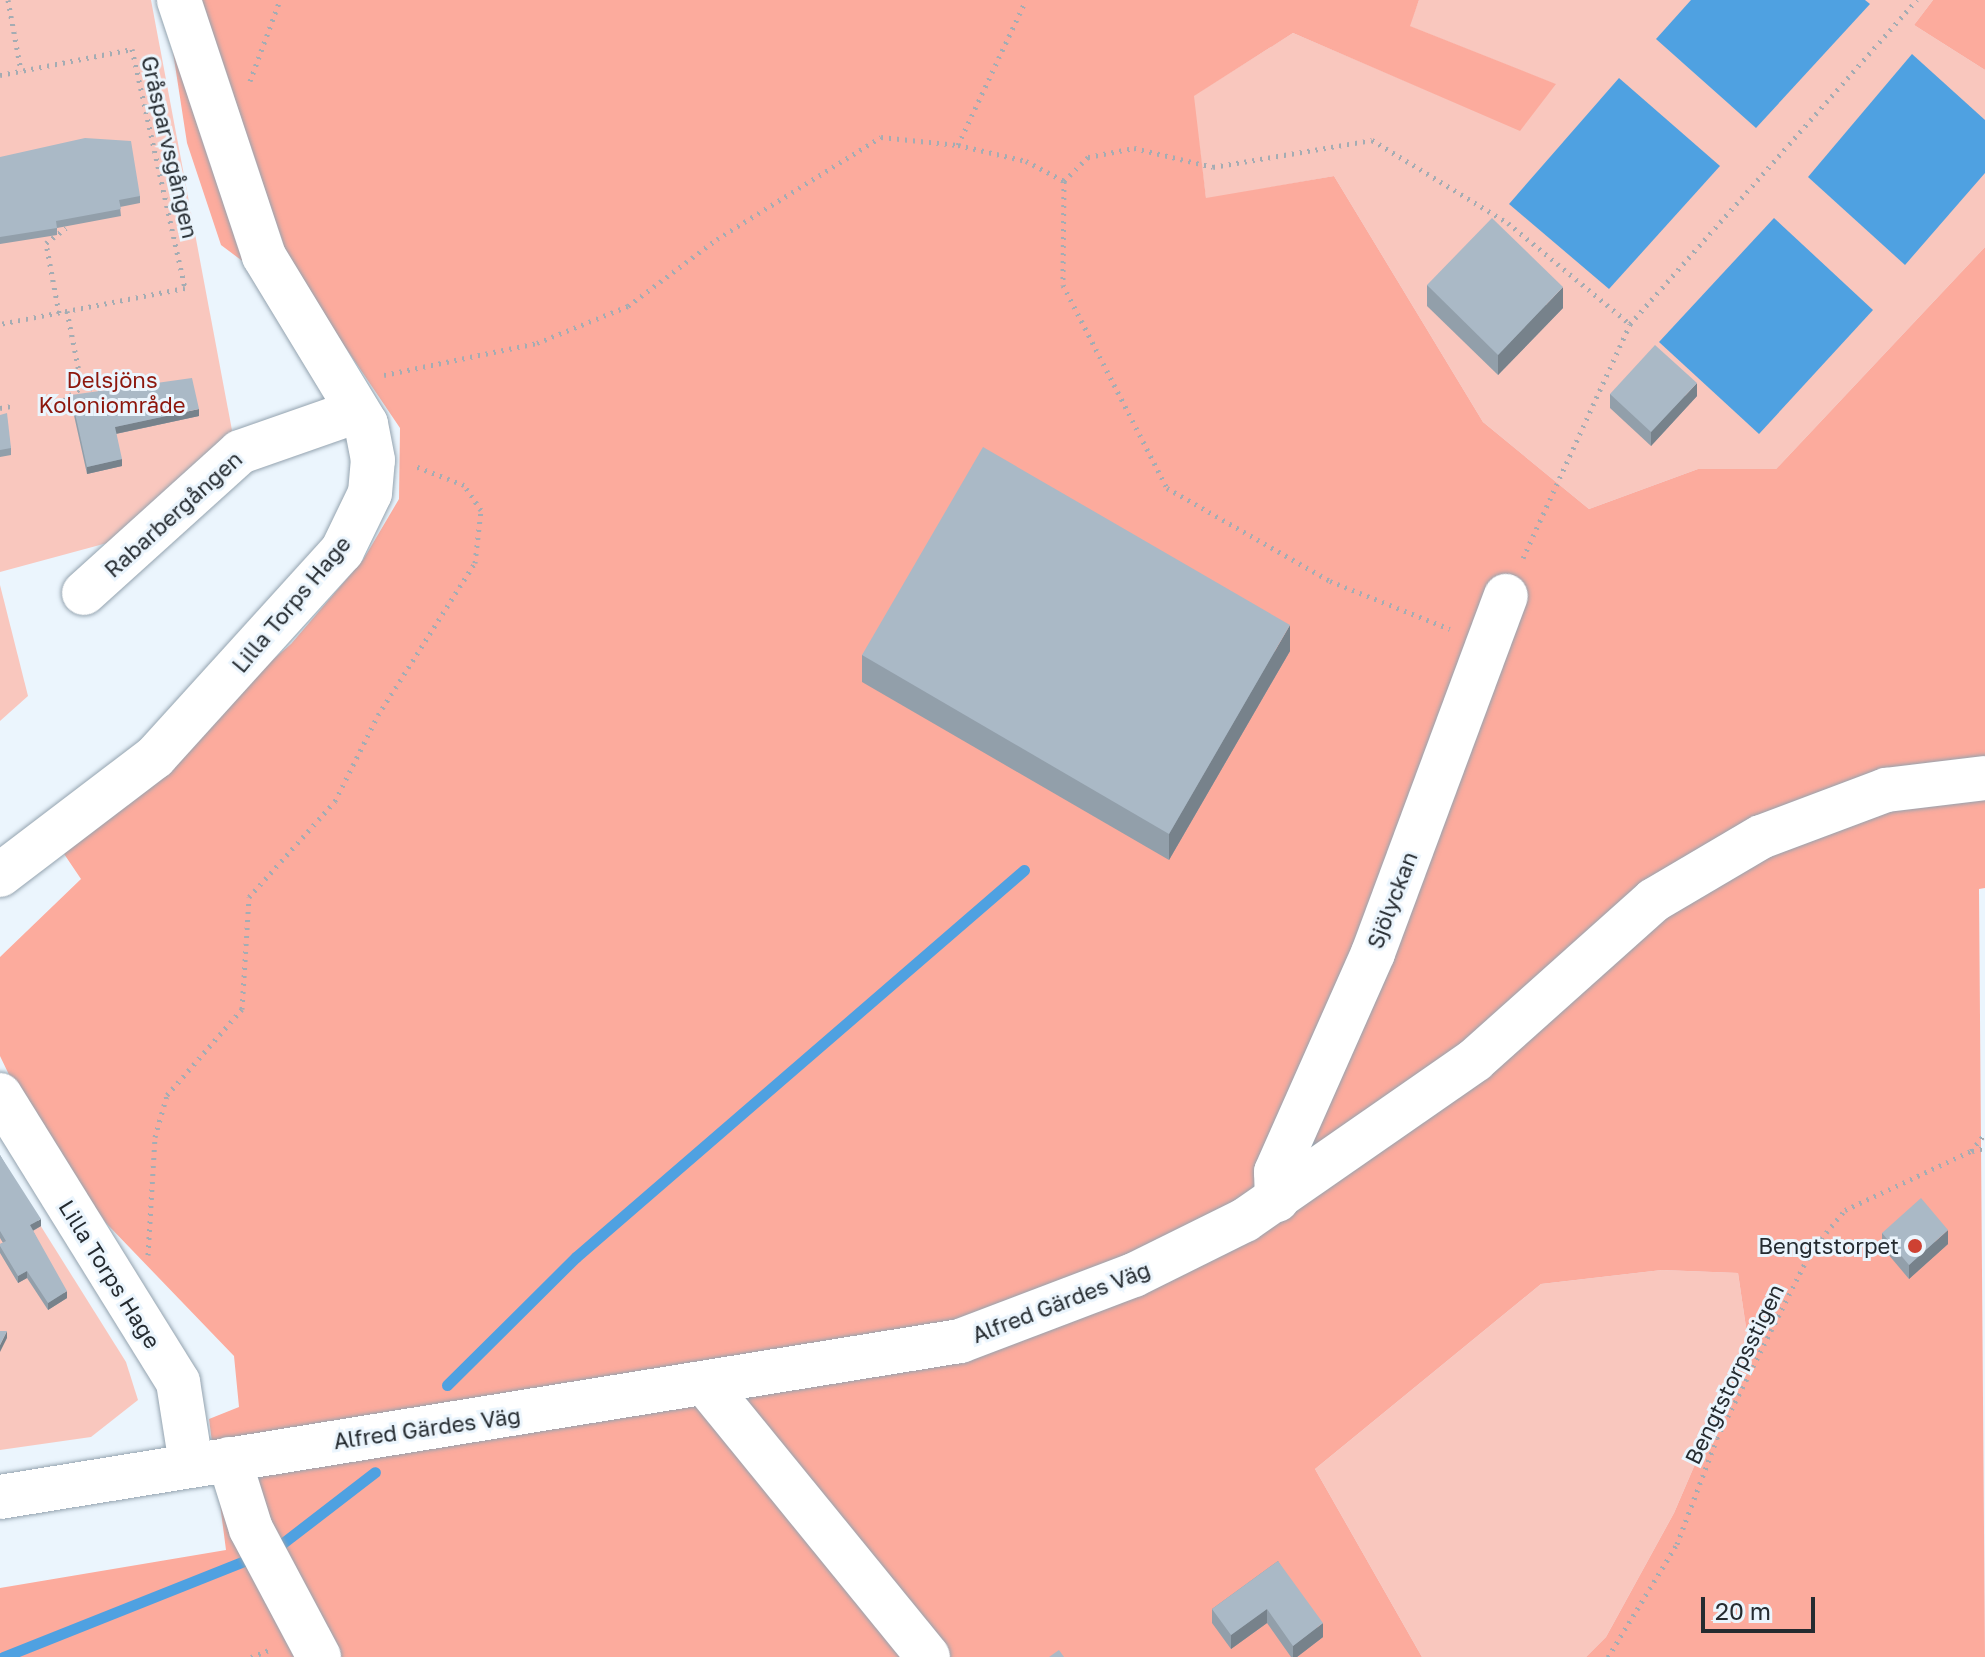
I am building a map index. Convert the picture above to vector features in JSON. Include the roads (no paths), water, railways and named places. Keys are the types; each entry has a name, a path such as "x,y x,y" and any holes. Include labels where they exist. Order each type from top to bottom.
{"street":[{"name":"Lilla Torps Hage","path":"0,875 155,757 277,626 363,516 373,460 350,395 264,256 218,129 179,0"},
{"name":"Rabarbergången","path":"84,593 240,452 350,395"},
{"name":"Sjölyckan","path":"1277,1200 1276,1172 1373,953 1506,596"},
{"name":"Alfred Gärdes Väg","path":"0,1497 708,1387 960,1341 1169,1260 1277,1200 1475,1060 1654,900 1761,837 1886,790 1985,778"},
{"name":"Lilla Torps Hage","path":"0,1095 131,1311 178,1382 210,1462 251,1529 319,1657"},
{"path":"708,1387 928,1657"}],"water":[{"path":"1691,0 1865,0 1870,4 1756,128 1656,39"},
{"path":"1912,54 1985,120 1985,173 1905,265 1808,177"},
{"path":"1619,78 1720,166 1609,289 1509,204"},
{"path":"1774,218 1873,310 1759,434 1659,342"}],"waterway":[{"path":"447,1385 576,1257 1024,870"},
{"path":"279,1546 375,1472"},
{"path":"3,1657 247,1560"}],"place":[{"name":"Bengtstorpet","path":"1915,1246"}],"park label":[{"name":"Delsjöns Koloniområde","path":"112,392"}]}
